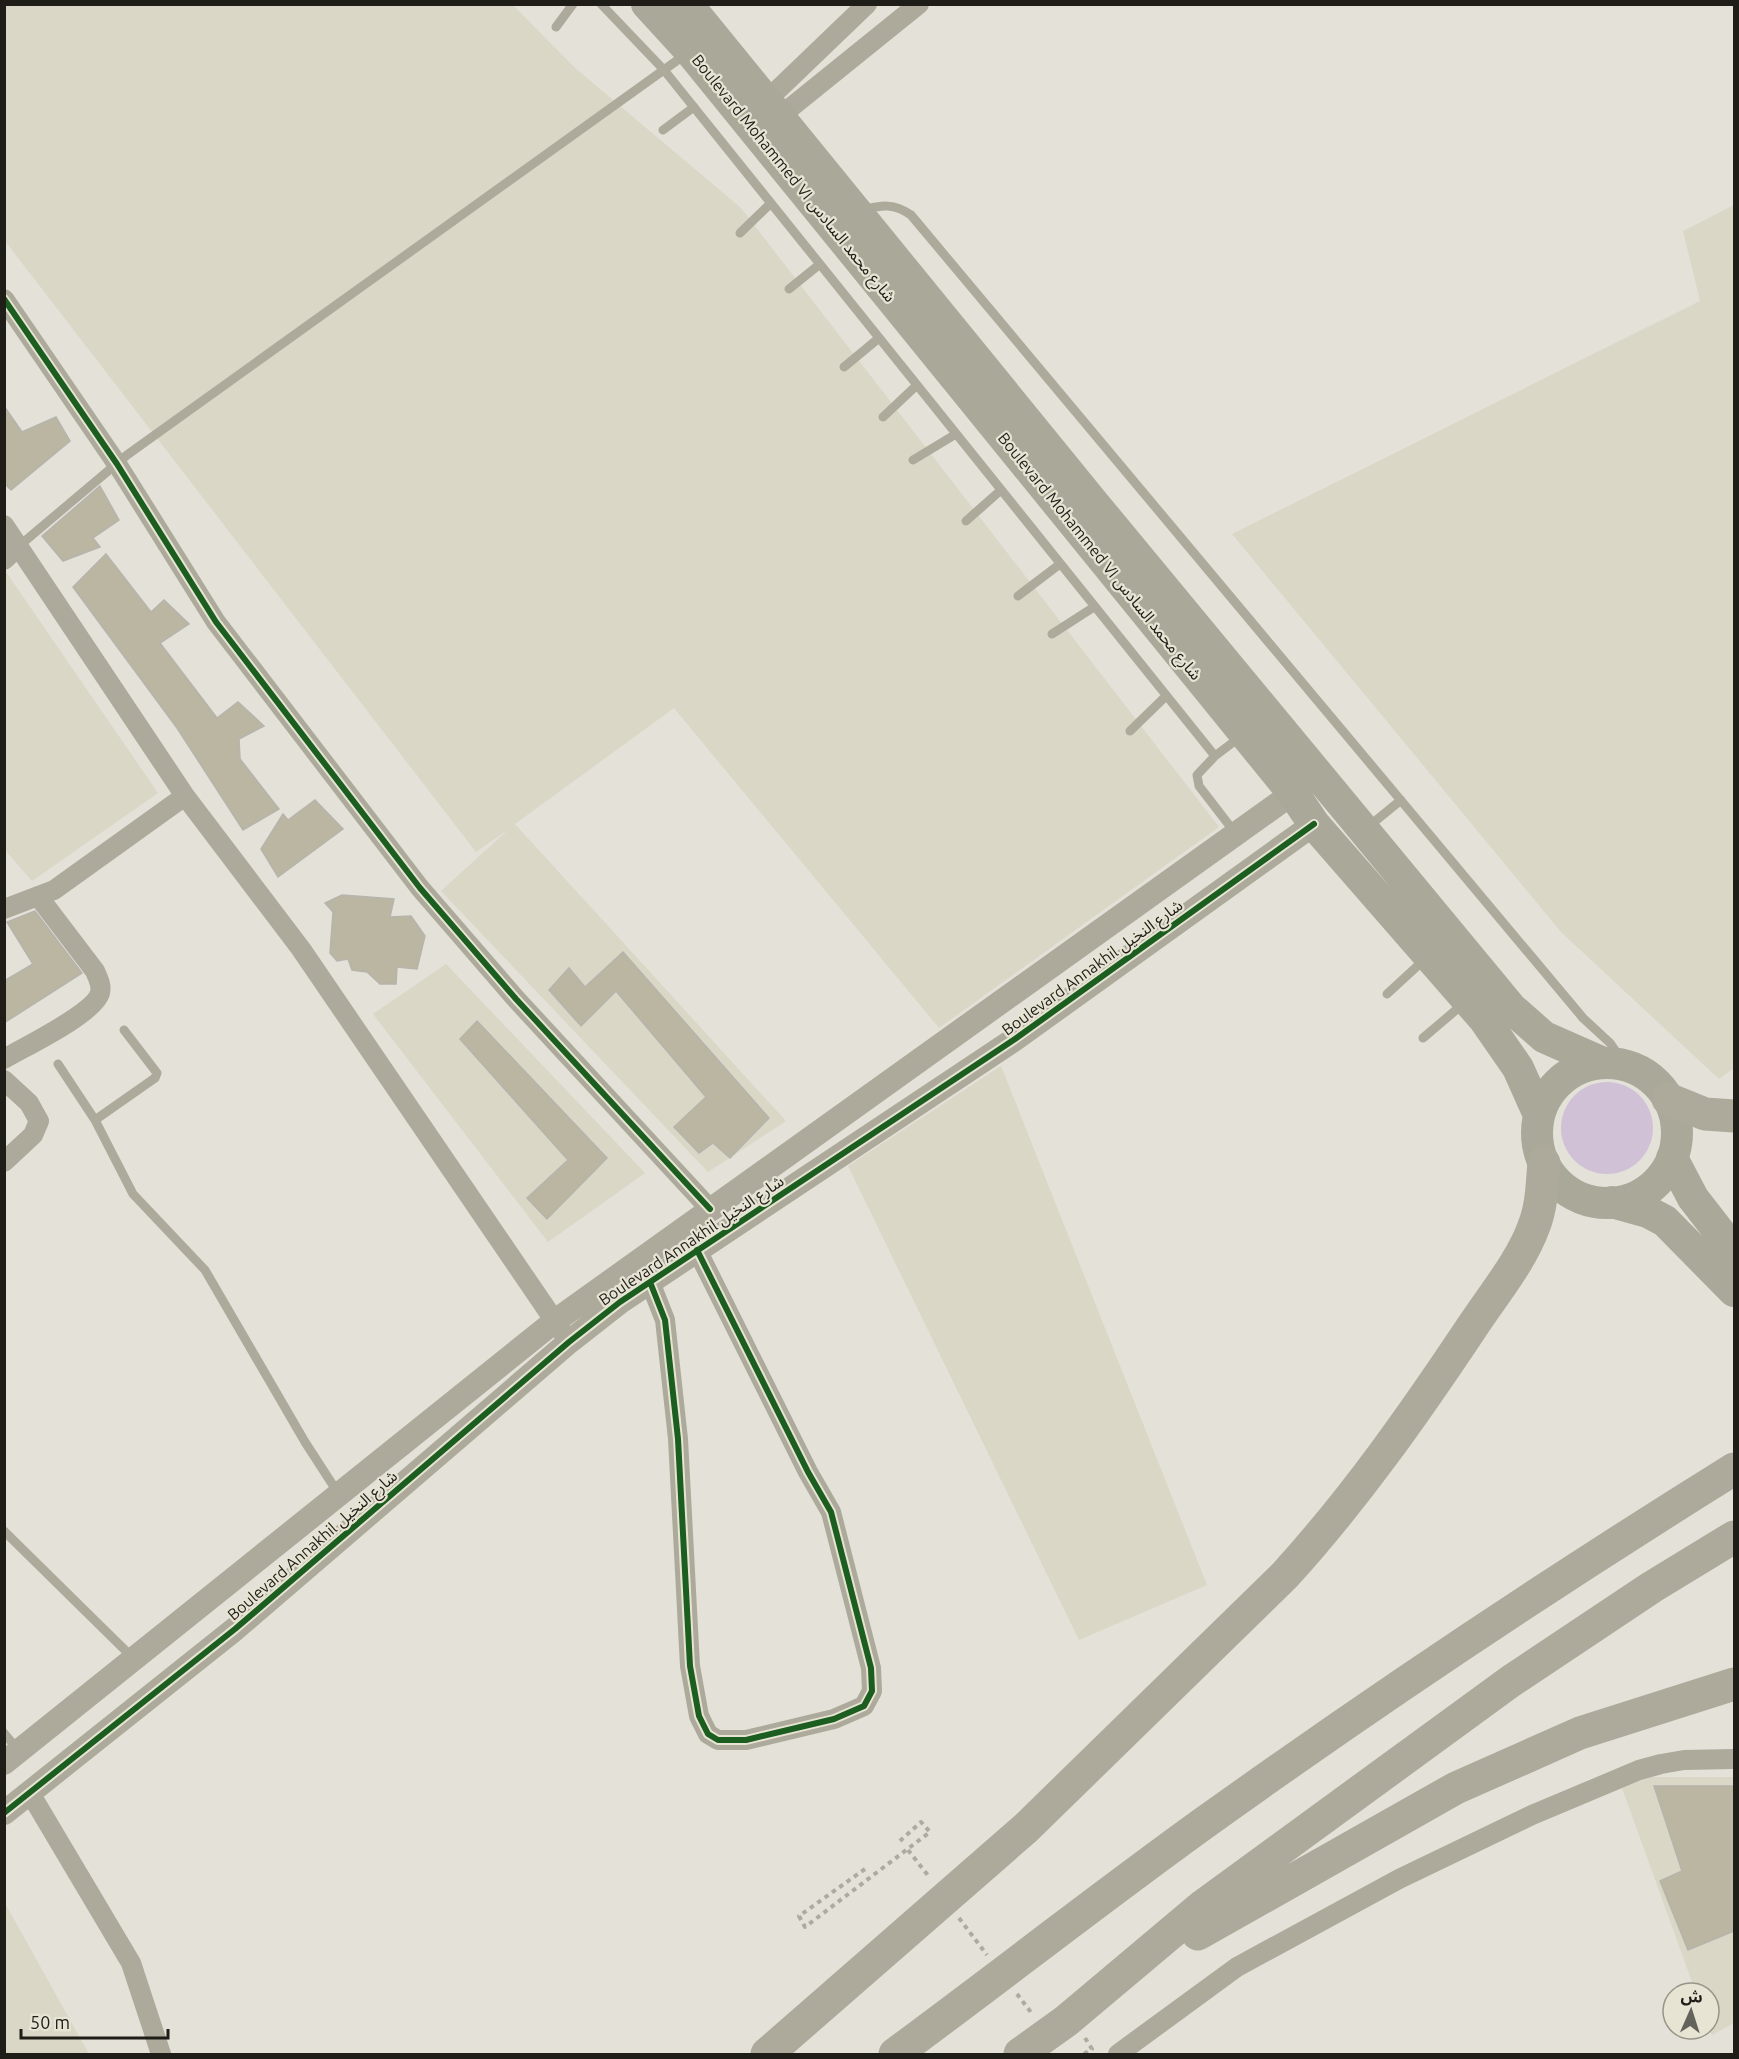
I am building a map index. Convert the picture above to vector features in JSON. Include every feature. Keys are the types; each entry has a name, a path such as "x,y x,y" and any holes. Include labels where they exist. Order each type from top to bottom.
{"highway":[{"name":"Boulevard Mohammed VI شارع محمد السادس","path":"648,4 690,51 1293,793 1314,824 1467,1000 1518,1068 1539,1115"},
{"name":"Boulevard Mohammed VI شارع محمد السادس","path":"687,4 1511,1008 1530,1028 1556,1044 1615,1064"},
{"path":"1612,1202 1627,1199 1648,1188 1665,1172 1672,1158 1677,1128 1668,1099 1654,1081 1615,1064 1577,1070 1562,1079 1550,1092 1539,1115 1538,1144 1544,1163 1553,1177 1572,1193 1595,1201 1612,1202 1648,1212 1665,1221 1734,1291"},
{"path":"1668,1099 1705,1114 1734,1116"},
{"path":"1672,1158 1692,1198 1734,1251"},
{"path":"767,2055 1026,1828 1314,1543 1411,1418 1522,1250 1538,1217 1544,1163"},
{"path":"895,2055 1203,1824 1447,1653 1605,1549 1734,1469"},
{"path":"1071,2032 1204,1905 1510,1681 1652,1587 1734,1537"},
{"path":"1020,2055 1071,2032 1234,1912 1456,1788 1580,1733 1734,1684"}],"street":[{"path":"772,109 867,4"},
{"path":"772,109 919,4"},
{"path":"4,298 117,464 216,622 420,888 516,999 710,1209"},
{"path":"4,525 185,796 301,949 569,1342"},
{"path":"4,560 19,546"},
{"name":"Boulevard Annakhil شارع النخيل","path":"12,1758 555,1321 1293,793"},
{"path":"4,909 54,890 185,796"},
{"name":"Boulevard Annakhil شارع النخيل","path":"4,1813 235,1629 569,1342 697,1250 1016,1039 1314,824"},
{"path":"4,1059 87,1010 100,994 100,983 95,971 38,896"},
{"path":"4,1080 29,1103 39,1121 33,1135 4,1162"},
{"path":"650,1282 665,1320 678,1439 690,1666 699,1716 708,1734 718,1740 746,1740 834,1719 864,1706 872,1691 871,1668 831,1512 808,1472 697,1250"},
{"path":"1118,2055 1237,1967 1399,1879 1532,1815 1639,1770 1661,1764 1707,1759 1734,1759"},
{"path":"30,1793 131,1963 161,2055"}],"lane":[{"path":"556,27 573,4"},
{"path":"601,4 664,70 1215,756"},
{"path":"19,546 117,464 690,51"},
{"path":"663,130 694,107"},
{"path":"740,233 771,203"},
{"path":"856,211 885,204 900,207 911,215 1583,1018 1610,1043 1615,1064"},
{"path":"789,289 820,264"},
{"path":"844,367 879,338"},
{"path":"883,417 917,385"},
{"path":"914,460 956,434"},
{"path":"966,521 1001,490"},
{"path":"1018,596 1060,564"},
{"path":"1052,634 1094,607"},
{"path":"1130,731 1166,696"},
{"path":"1236,834 1199,786 1197,775 1215,756 1245,734"},
{"path":"1364,830 1401,800"},
{"path":"1388,994 1429,955"},
{"path":"1423,1038 1467,1000"},
{"path":"95,1120 155,1078 157,1073 124,1030"},
{"path":"58,1064 95,1120 132,1194 205,1270 305,1442 339,1495"},
{"path":"4,1531 135,1659"},
{"path":"4,1733 12,1758"}],"path":[{"path":"865,1869 800,1916 806,1927 930,1832 921,1822 900,1841"},
{"path":"1071,2032 1084,2038 1092,2049 1084,2055"}],"shaded area":[{"path":"5,5 513,5 574,67 741,208 1219,827 939,1028 674,708 515,824 786,1121 708,1172 441,891 509,829 476,852 5,241"},
{"path":"1734,205 1734,1068 1719,1079 1561,932 1232,534 1700,301 1683,231"},
{"path":"4,569 158,793 32,881 5,850"},
{"path":"446,964 645,1173 548,1242 373,1014"},
{"path":"1001,1066 1207,1585 1079,1640 848,1166"},
{"path":"1607,1082 1624,1086 1639,1096 1649,1111 1653,1128 1649,1145 1639,1160 1624,1170 1607,1174 1590,1170 1575,1160 1565,1145 1561,1128 1565,1111 1575,1096 1590,1086"},
{"path":"1618,1777 1734,1777 1734,2023 1721,2030 1721,1981 1692,1981"},
{"path":"5,1903 89,2054 5,2054"}],"building":[{"path":"4,406 22,432 56,417 70,441 11,490 4,483"},
{"path":"100,486 119,520 93,538 100,547 63,561 42,536"},
{"path":"106,554 151,612 164,600 189,624 160,643 217,718 238,702 264,726 239,739 240,759 279,809 243,830 177,728 73,587"},
{"path":"315,800 343,829 278,877 261,849 283,814 288,820"},
{"path":"342,895 394,899 390,917 411,916 425,936 417,969 397,967 396,984 380,984 367,972 352,970 348,959 337,961 330,953 333,912 325,903"},
{"path":"35,911 82,973 4,1023 4,981 33,964 7,922"},
{"path":"623,952 769,1118 730,1158 713,1143 699,1153 674,1127 706,1097 616,991 581,1026 549,990 569,968 585,987"},
{"path":"477,1021 607,1158 547,1219 527,1198 568,1160 460,1039"},
{"path":"1654,1786 1734,1786 1734,1931 1688,1950 1660,1881 1682,1871"}],"cycle path":[{"path":"4,299 117,464 216,622 420,888 516,999 710,1209"},
{"path":"4,1813 235,1629 569,1342 620,1302 1015,1039 1314,824"},
{"path":"650,1282 665,1320 678,1439 690,1666 699,1716 708,1734 718,1740 746,1740 834,1719 864,1706 872,1691 871,1668 831,1512 808,1472 697,1250"}]}
